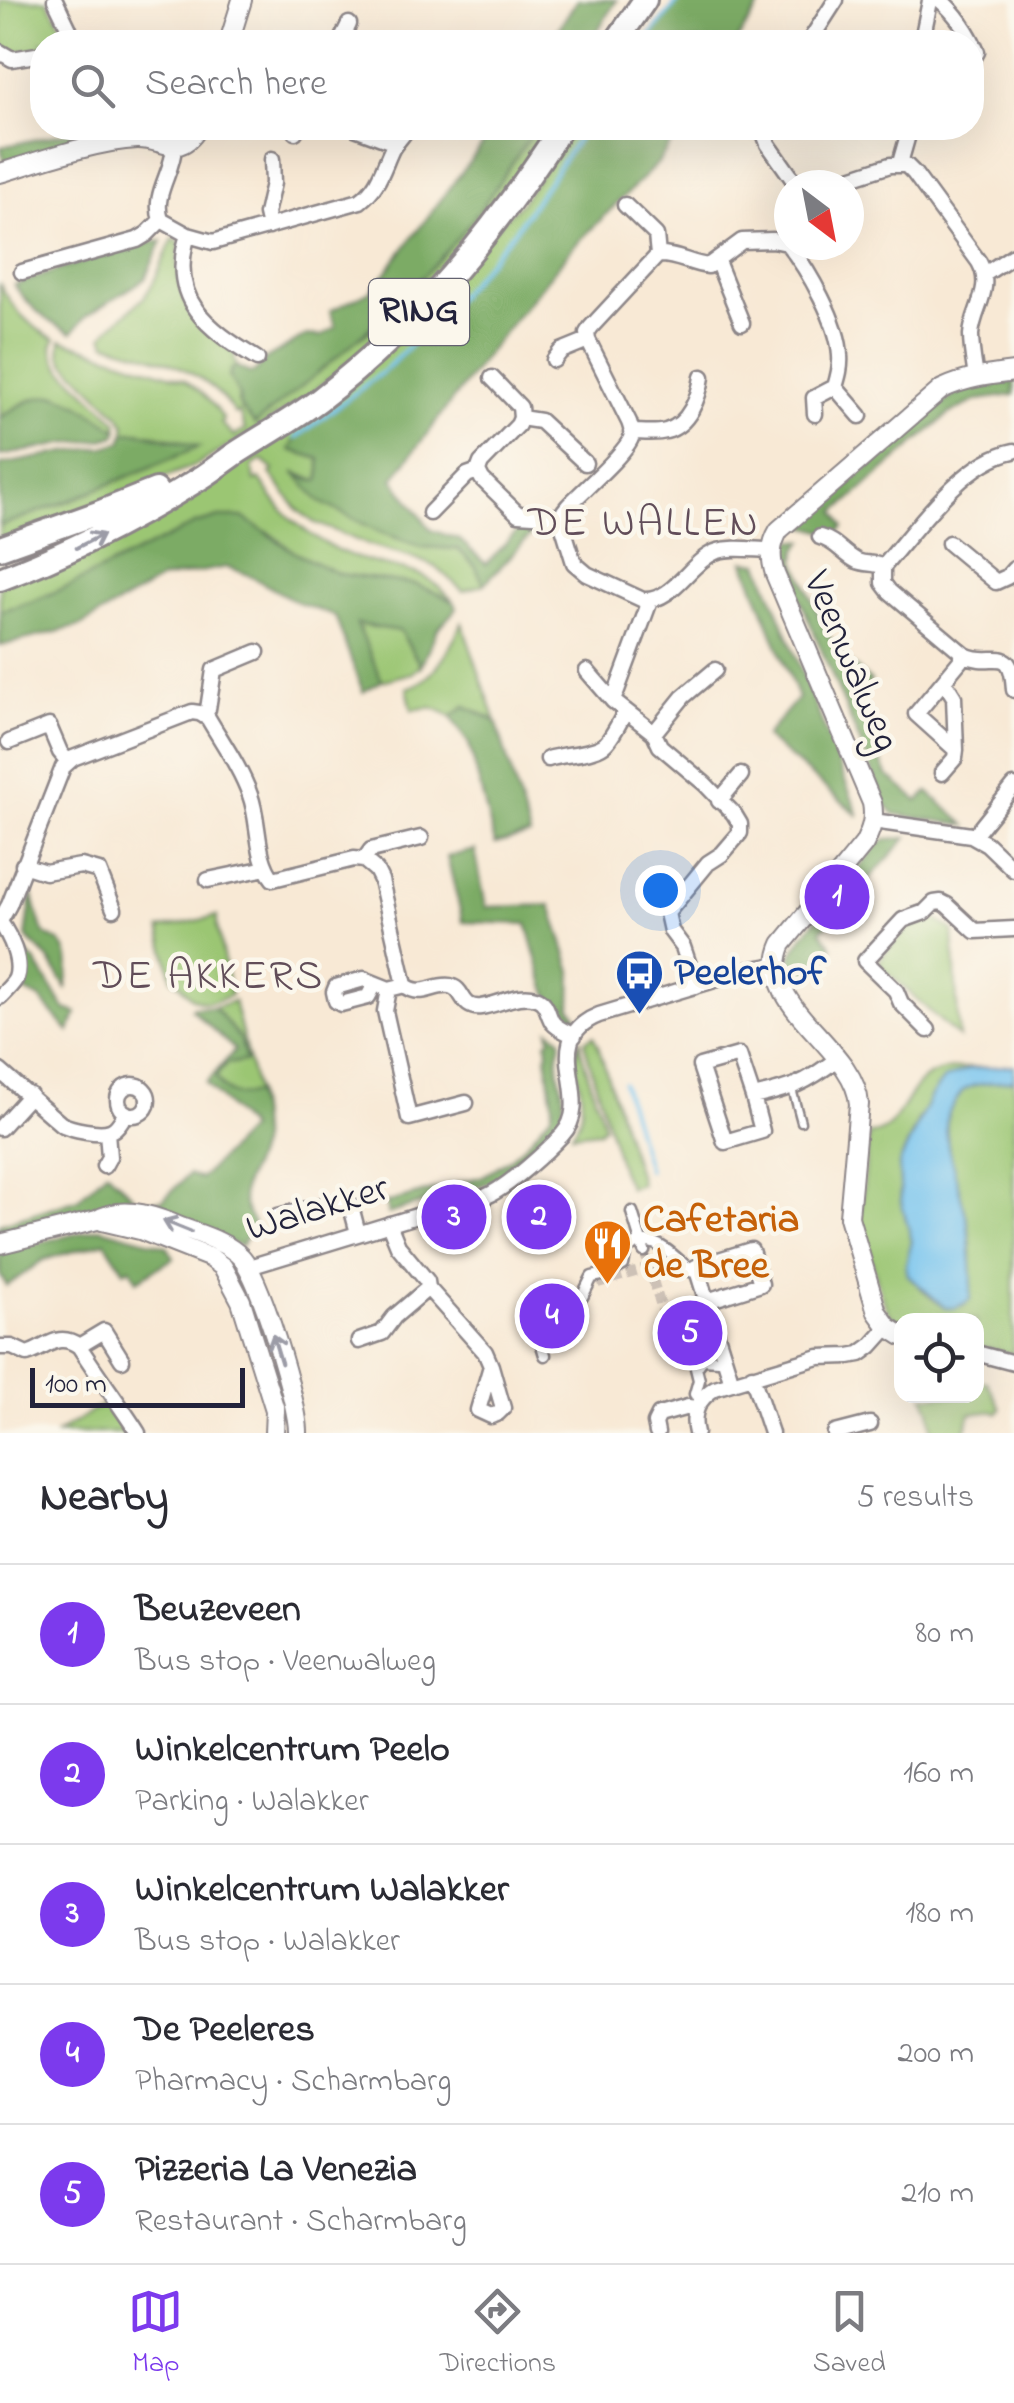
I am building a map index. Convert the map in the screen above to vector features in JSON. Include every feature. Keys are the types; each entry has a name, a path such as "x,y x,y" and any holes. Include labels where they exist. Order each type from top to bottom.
{"main road":[{"path":"624,30 645,0"},
{"name":"RING","path":"0,579 97,538 206,475 328,392 420,311 494,226 553,140"},
{"name":"RING","path":"0,548 134,500 234,454"}],"street":[{"path":"55,0 69,30"},
{"path":"233,30 242,0"},
{"path":"817,30 836,0"},
{"path":"918,0 934,0 948,6 965,30"},
{"path":"924,30 934,0"},
{"path":"345,30 348,24"},
{"path":"0,52 12,59 30,56"},
{"path":"0,173 126,141 146,140 174,146 188,140"},
{"path":"387,140 395,143"},
{"path":"174,146 174,160 158,202 161,220 188,236 213,242 360,201 380,181 399,140"},
{"path":"766,140 787,170"},
{"path":"900,164 907,140"},
{"path":"269,228 266,214 273,184 272,159"},
{"path":"864,175 906,165 980,262 985,289 971,334 976,377"},
{"path":"624,205 656,235 658,254 587,333 632,432 622,450 568,506 563,517 570,554 580,570 650,600 712,553 771,550"},
{"path":"22,272 137,240 161,220"},
{"path":"188,236 181,266 193,306 210,329 257,359"},
{"path":"658,254 708,266 742,240 774,239"},
{"path":"985,274 1014,255"},
{"path":"802,260 836,334 840,364 834,387 814,398 815,414"},
{"path":"717,261 742,322"},
{"path":"554,360 561,351 588,340"},
{"name":"Veenwalweg","path":"873,822 872,803 775,574 771,562 774,538 930,399 955,383 1014,372"},
{"path":"632,432 666,431 680,424 698,399 702,377"},
{"path":"492,378 520,407 521,418 481,462 478,472 482,480 518,514 563,517"},
{"path":"834,387 860,416"},
{"path":"521,418 540,421 584,463"},
{"path":"1014,451 1000,455 950,489 883,567 882,583 965,655 1009,664 1014,690"},
{"path":"430,513 467,474 478,472"},
{"path":"820,537 834,542 855,560 883,567"},
{"path":"949,543 996,582 1007,578 1014,569"},
{"path":"548,758 604,745 650,600"},
{"path":"204,716 214,670 256,652"},
{"path":"956,750 916,714 965,655"},
{"path":"654,733 684,697 715,670"},
{"path":"586,671 619,706 654,733 660,746 705,784 740,824 740,834 708,863 666,913 672,931 684,947 696,986"},
{"path":"942,773 955,758 956,750 954,697 944,682"},
{"path":"0,997 15,980 16,966 8,934 0,922 60,773 68,762 192,712 204,716 250,793 266,868 273,879 354,858 364,860 376,870 382,880 406,985 412,991 449,986 456,988 468,1005 477,1008 524,997 540,999 554,1025 574,1036 594,1016 776,965"},
{"path":"9,742 49,726 68,762"},
{"path":"720,801 741,775"},
{"path":"974,836 1014,786"},
{"path":"894,1330 880,1318 873,1302 851,1228 849,1201 858,1096 838,1060 785,993 776,965 782,944 864,844 873,822 974,836 1014,870"},
{"path":"364,860 370,850 422,838"},
{"path":"24,865 45,872 81,866 99,872 114,909"},
{"path":"208,880 266,868"},
{"path":"646,889 671,906"},
{"path":"928,1030 865,960 903,920 941,902 976,931 1014,930"},
{"path":"406,985 382,986 384,1011 409,1118 466,1104"},
{"name":"Walakker","path":"230,1277 248,1266 495,1192 564,1132 572,1119 575,1103 568,1060 574,1036"},
{"path":"739,1055 753,1097 762,1131 725,1142 700,1066 739,1055"},
{"path":"753,1097 809,1081 838,1060"},
{"path":"0,1071 67,1128 107,1132 126,1114"},
{"path":"0,1128 30,1095"},
{"path":"104,1166 109,1157 107,1132"},
{"path":"278,1216 344,1200 350,1203 358,1233"},
{"path":"0,1244 97,1220 107,1214 130,1212 154,1216 229,1247 248,1266 261,1293 295,1406 298,1433"},
{"path":"632,1212 642,1246"},
{"path":"97,1220 140,1230 212,1258 224,1268 242,1306 275,1410 274,1433"},
{"path":"389,1224 398,1246 427,1280 428,1288 486,1352 492,1366"},
{"path":"535,1301 544,1310 582,1297 591,1278 623,1265 626,1249 656,1243 689,1271 697,1272"},
{"path":"706,1301 761,1284 751,1250 696,1268 706,1301 732,1382"},
{"path":"359,1341 382,1333 394,1317 428,1288"},
{"path":"529,1314 545,1356"},
{"path":"79,1346 104,1331 122,1360"},
{"path":"656,1433 659,1415 688,1407 715,1388 819,1356 856,1355 894,1332"},
{"path":"0,1347 12,1347 27,1354 65,1339 79,1346 138,1433"},
{"path":"984,1355 1014,1363"},
{"path":"696,1433 697,1356 719,1360"},
{"path":"752,1376 770,1433"},
{"path":"836,1433 870,1424"}],"lane":[{"path":"792,1088 801,1122"}],"green space":[{"path":"0,0 47,0 62,30 30,30 30,51 11,53 2,46"},
{"path":"577,0 617,0 598,30 558,30"},
{"path":"679,0 764,0 744,30 655,30"},
{"path":"33,140 88,140 4,163 1,147"},
{"path":"486,140 528,140 477,214 409,291 255,424 240,407 239,395 229,376 232,368 255,372 266,359 307,335 321,336 336,327 330,311 370,291"},
{"path":"528,140 542,140 488,217 396,322 312,393 196,465 0,541 0,526 198,447 162,436 125,433 119,415 65,363 60,355 61,340 185,380 211,403 224,420 221,423 234,436 245,430 239,412 235,414 209,385 194,375 106,343 103,336 149,291 173,239 180,243 178,266 184,299 203,328 235,354 238,367 232,368 229,376 245,411 366,334 469,224"},
{"path":"564,140 577,140 515,230 447,309 385,370 296,438 291,450 320,459 318,481 298,474 380,532 422,547 458,549 475,566 484,584 463,591 436,567 313,522 298,510 270,473 274,470 262,460 252,466 255,481 260,479 281,508 307,532 337,550 425,577 454,602 414,584 339,574 297,554 268,532 195,524 67,587 0,611 0,586 283,434 520,204"},
{"path":"577,140 673,140 658,163 574,246 393,479 431,530 459,539 486,564 527,521 544,521 484,584 475,566 458,549 422,547 380,532 320,502 294,472 318,481 320,459 290,450 296,438 385,370 447,309 515,230"},
{"path":"162,241 145,279 85,317 72,333 39,313 14,285 134,244"},
{"path":"0,283 23,316 55,339 55,359 117,421 118,430 74,402 48,396 18,406 0,418"},
{"path":"1014,381 1014,395 978,400 950,413 836,512 844,527 836,535 801,525 954,394"},
{"path":"56,395 118,430 116,436 0,456 0,418 26,402"},
{"path":"138,432 199,447 0,526 0,465 104,447 122,442 125,433"},
{"path":"219,517 243,517 297,554 339,574 414,584 454,602 457,608 437,630 421,666 400,631 357,624 382,681 363,692 335,616 301,604 227,567 162,579 80,626 0,646 0,611 67,587 195,524"},
{"path":"792,540 804,541 797,550 796,561 826,632 847,660 871,681 855,699 887,775 918,801 928,792 966,825 894,814 886,805 786,565 784,553"},
{"path":"744,561 759,563 859,816 765,737 798,698"},
{"path":"462,623 496,721 465,706 451,717 433,708 412,710 407,688 434,670"},
{"path":"356,624 400,631 421,666 412,673 382,681"},
{"path":"465,706 496,721 530,835 495,844 469,744 451,717"},
{"path":"907,838 821,931 833,947 795,984 791,955 806,932 878,845 886,839"},
{"path":"475,850 486,907 551,905 572,971 571,1008 578,1018 571,1023 561,1020 550,997 527,924 463,922 447,857"},
{"path":"32,892 42,929 66,951 66,988 49,959 26,937"},
{"path":"217,916 231,995 206,1002 190,996 172,979 160,929"},
{"path":"935,918 953,931 959,1038 878,964 910,927"},
{"path":"24,951 35,961 65,1009 77,1013 69,1032 40,999 23,990"},
{"path":"234,1001 256,1091 259,1120 255,1093 237,1097 216,1077 226,1064 245,1061 240,1039 214,1007"},
{"path":"192,1007 214,1007 240,1039 246,1061 226,1064 216,1077 223,1088 232,1094 255,1092 260,1140 243,1191 243,1201 254,1223 241,1246 110,1206 0,1233 0,1224 78,1199 107,1171 140,1203 163,1200 189,1174 200,1179 249,1129 206,1083 235,1050"},
{"path":"549,1030 561,1042 558,1066 564,1107 557,1126 488,1183 388,1214 386,1203 483,1176 526,1144 551,1114 546,1055 551,1039"},
{"path":"593,1036 641,1184 629,1188 585,1046"},
{"path":"581,1039 580,1048 604,1125 600,1131 572,1134 582,1106 575,1060"},
{"path":"988,1067 969,1069 919,1118 899,1164 901,1201 912,1241 908,1275 940,1303 964,1304 970,1273 970,1240 948,1144 950,1108 959,1094 975,1085 1014,1080 1013,1354 984,1348 984,1313 894,1313 894,1318 889,1314 860,1218 869,1134 889,1126 922,1081 951,1069"},
{"path":"100,1228 167,1246 174,1258 137,1280 130,1268 124,1271 105,1242 43,1260 7,1286 0,1275 0,1252"},
{"path":"984,1382 1001,1409 997,1413 970,1414 965,1433 933,1433 927,1403 984,1403"},
{"path":"104,1404 111,1415 115,1413 127,1433 57,1433"}],"water":[{"path":"1014,1065 1014,1080 974,1085 962,1091 947,1115 948,1147 968,1223 972,1278 970,1299 955,1308 945,1308 908,1275 906,1265 912,1241 901,1201 899,1164 931,1096 944,1079 969,1069"}],"waterway":[{"path":"655,30 679,0"},
{"path":"296,438 385,370 447,309 515,230 577,140"},
{"path":"623,1083 648,1170"}],"tunnel":[{"path":"644,1251 675,1352 691,1354"},
{"path":"598,1283 649,1268"}],"place":[{"name":"Beuzeveen","path":"837,897"},
{"name":"Peelerhof","path":"639,1016"},
{"name":"Winkelcentrum Walakker","path":"454,1217"},
{"name":"Winkelcentrum Peelo","path":"539,1217"},
{"name":"Cafetaria de Bree","path":"608,1286"},
{"name":"De Peeleres","path":"552,1316"},
{"name":"Pizzeria La Venezia","path":"690,1333"}],"district":[{"name":"DE WALLEN","path":"644,524"},
{"name":"DE AKKERS","path":"209,977"}]}
